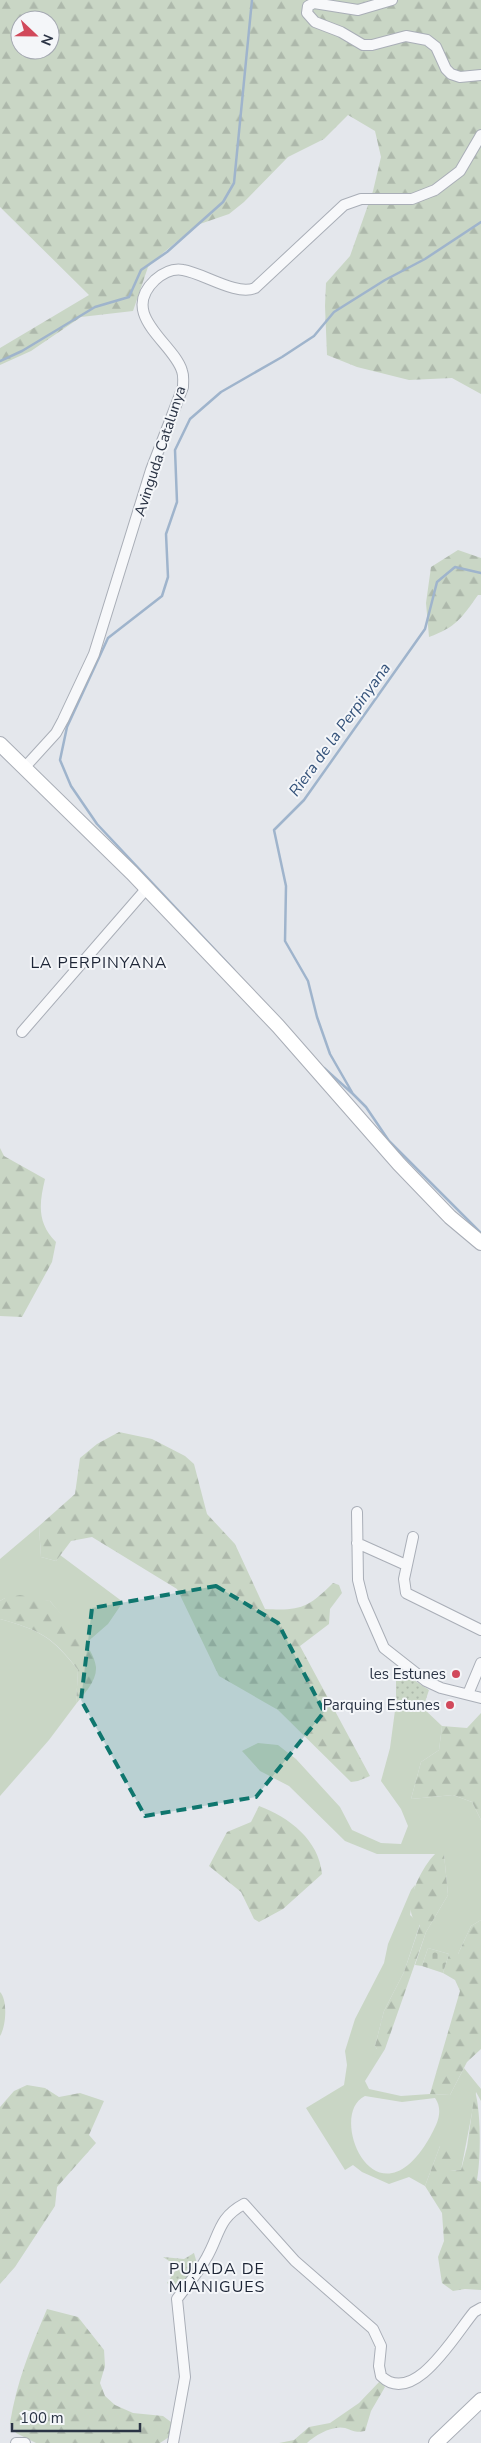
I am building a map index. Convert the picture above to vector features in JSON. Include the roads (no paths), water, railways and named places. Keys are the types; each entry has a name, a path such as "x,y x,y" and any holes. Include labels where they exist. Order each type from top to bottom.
{"street":[{"path":"392,0 358,10 314,3 308,6 307,14 315,22 341,32 363,45 372,45 406,36 427,40 436,47 446,69 451,74 460,77 481,74"},
{"name":"Avinguda Catalunya","path":"25,767 56,733 94,654 152,470 183,387 180,365 157,338 145,315 143,300 148,288 163,274 180,269 241,290 255,288 344,205 361,199 412,199 435,190 460,170 481,135"},
{"path":"0,744 147,888 278,1026 400,1164 450,1217 481,1243"},
{"path":"22,1032 147,888"},
{"path":"356,1512 361,1592 384,1648 426,1681 441,1688 481,1698"},
{"path":"413,1537 406,1565 403,1589 406,1593 481,1630"},
{"path":"357,1543 406,1565"},
{"path":"468,1694 481,1663"},
{"path":"173,2443 185,2377 177,2299 208,2256 221,2223 233,2210 244,2204 295,2261 373,2329 381,2346 380,2376 390,2383 403,2384 419,2376 433,2364 474,2312 481,2308"},
{"path":"436,2443 481,2400"},
{"path":"16,2443 25,2443"}],"waterway":[{"path":"0,361 22,351 95,307 129,297 141,270 167,252 223,202 234,183 252,0"},
{"path":"234,970 97,824 71,786 60,760 67,727 108,638 162,596 168,577 166,534 177,502 175,450 190,419 221,392 314,336 334,312 385,280 425,259 481,222"},
{"name":"Riera de la Perpinyana","path":"481,573 455,567 437,582 425,629 304,800 274,830 286,886 285,941 308,981 317,1017 330,1054 353,1094 366,1107 389,1141 481,1233"},
{"path":"324,1068 353,1094"}],"place":[{"name":"les Estunes","path":"456,1674"},
{"name":"Parquing Estunes","path":"450,1705"}],"district":[{"name":"LA PERPINYANA","path":"99,962"},
{"name":"PUJADA DE MIÀNIGUES","path":"217,2277"}]}
